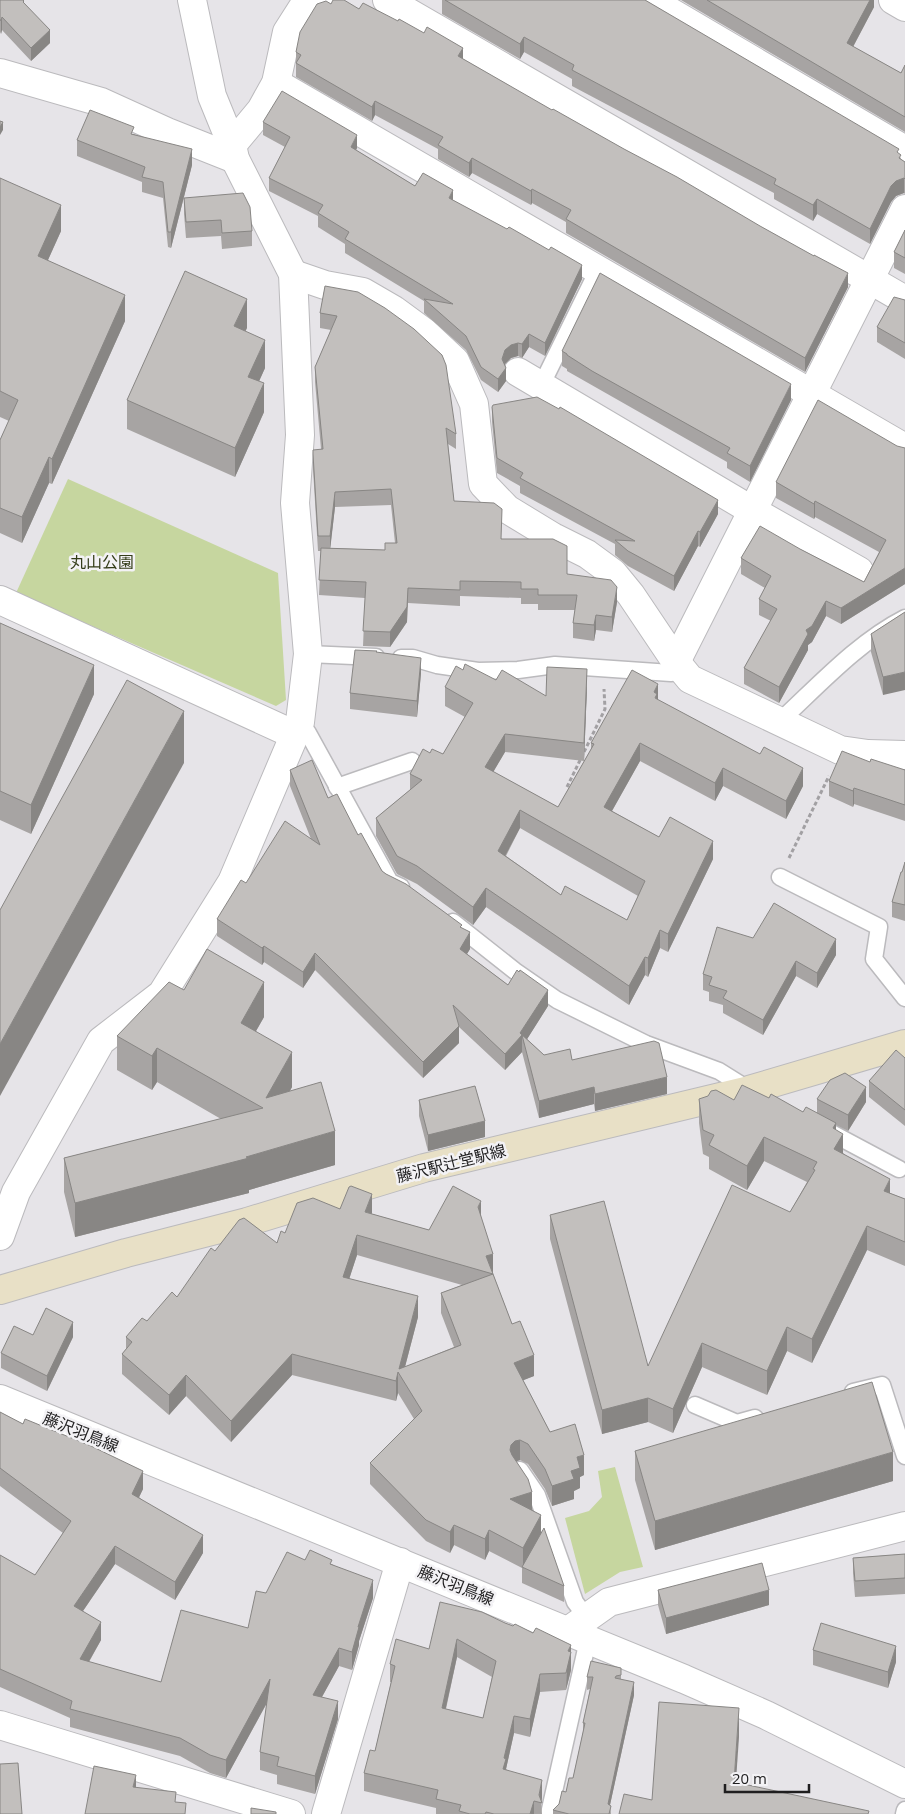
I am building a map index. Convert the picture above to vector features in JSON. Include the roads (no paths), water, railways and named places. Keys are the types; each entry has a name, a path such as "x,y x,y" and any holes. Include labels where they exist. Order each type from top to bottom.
{"main road":[{"name":"藤沢駅辻堂駅線","path":"0,1290 126,1253 247,1222 424,1168 758,1095 903,1049"}],"street":[{"path":"0,1236 16,1192 101,1042 162,994 232,882 298,729 308,654 295,503 300,435 293,274 234,152 212,96 192,0"},
{"path":"234,152 276,83 287,32 302,7 321,0"},
{"path":"387,0 905,300"},
{"path":"650,0 905,150"},
{"path":"893,0 905,7"},
{"path":"0,72 101,102 168,132 234,152"},
{"path":"276,83 905,448"},
{"path":"676,662 905,209"},
{"path":"293,274 325,285 363,292 394,310 417,327 455,361 474,404 483,484 507,509 587,554 613,573 690,679 840,750 868,754 905,755"},
{"path":"530,379 753,511 859,571"},
{"path":"0,600 298,729"},
{"name":"藤沢羽鳥線","path":"0,1399 400,1562 581,1629 684,1679 766,1715 905,1784"},
{"path":"581,1629 609,1602 905,1526"},
{"path":"326,1814 400,1562"},
{"path":"0,1725 291,1814"}],"lane":[{"path":"530,379 598,270"},
{"path":"780,721 856,652 891,625 905,618"},
{"path":"308,654 414,658 437,665 478,671 518,670 555,665 672,673 676,662"},
{"path":"298,729 308,733 390,882 411,892"},
{"path":"337,787 412,761"},
{"path":"780,876 879,927 874,959 905,998"},
{"path":"441,913 515,971 558,1000 646,1044 718,1071 758,1095"},
{"path":"811,1122 899,1169"},
{"path":"837,1397 882,1385 905,1456"},
{"path":"695,1405 737,1423 773,1414"},
{"path":"520,1470 537,1495 576,1602 581,1629 549,1814"},
{"path":"904,1814 905,1810"}],"park label":[{"name":"丸山公園","path":"102,562"}]}
